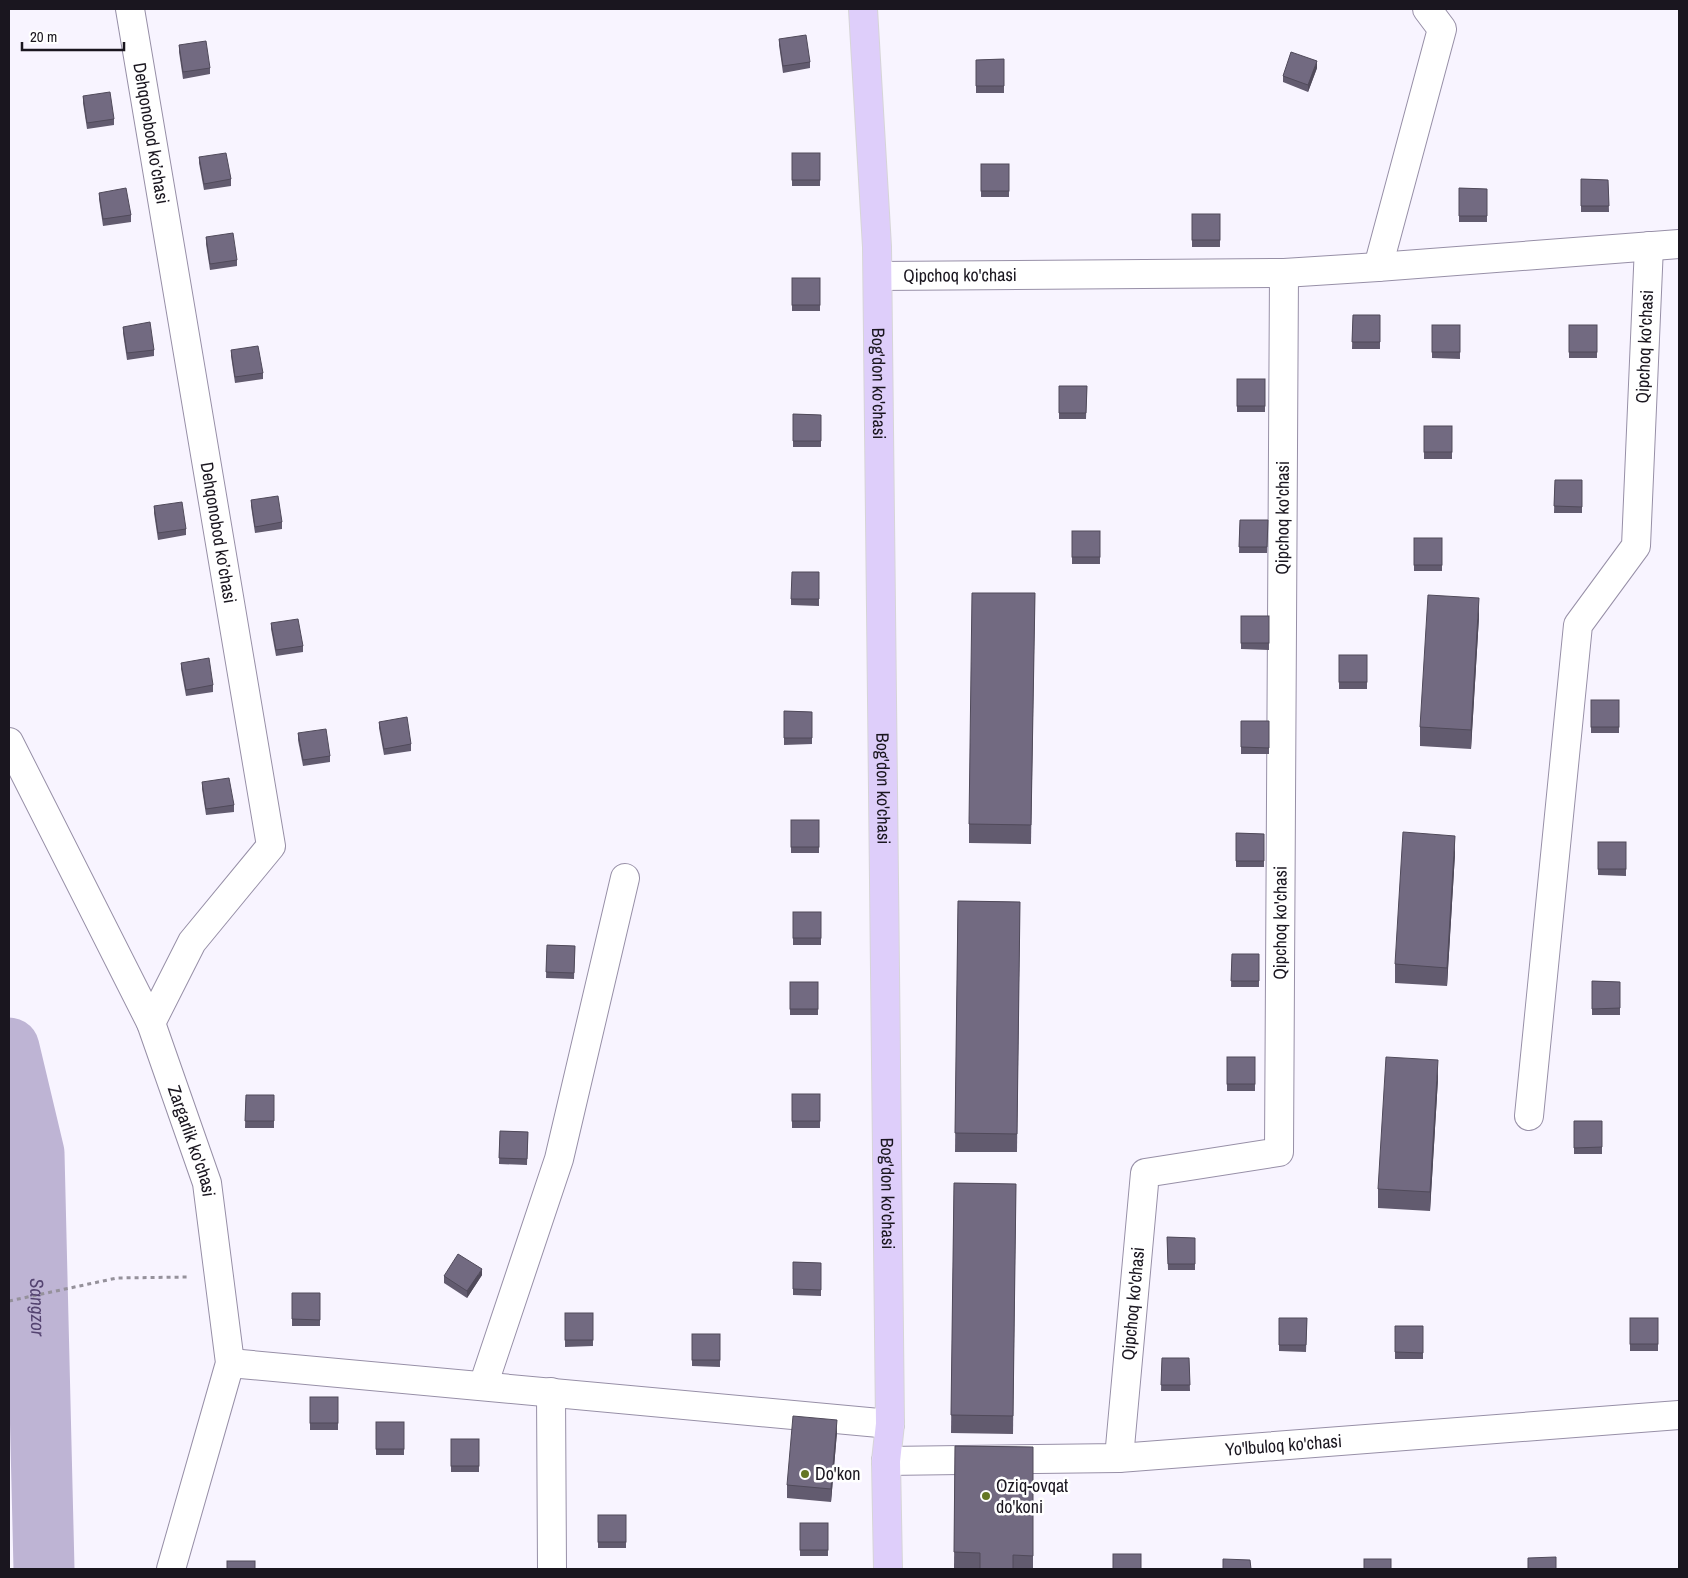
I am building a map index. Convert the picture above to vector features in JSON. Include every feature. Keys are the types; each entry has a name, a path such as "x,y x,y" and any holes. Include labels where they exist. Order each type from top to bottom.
{"main road":[{"name":"Bog'don ko'chasi","path":"863,9 878,276 890,1424 886,1461 888,1569"}],"street":[{"name":"Dehqonobod ko’chasi","path":"130,9 271,846 192,942 151,1023"},
{"path":"1378,267 1442,29 1427,9"},
{"name":"Qipchoq ko'chasi","path":"878,276 1284,273 1679,244"},
{"name":"Qipchoq ko'chasi","path":"1528,1116 1578,625 1636,546 1649,246"},
{"name":"Qipchoq ko'chasi","path":"1119,1458 1145,1173 1279,1152 1284,273"},
{"name":"Zargarlik ko'chasi","path":"9,742 151,1023 207,1183 230,1363 171,1569"},
{"path":"483,1386 559,1159 625,878"},
{"path":"230,1363 890,1424"},
{"path":"551,1392 552,1569"},
{"name":"Yo'lbuloq ko'chasi","path":"886,1461 1119,1458 1679,1415"}],"path":[{"path":"9,1302 118,1278 219,1276"}],"building":[{"path":"806,35 810,62 783,66 779,39"},
{"path":"206,41 210,68 183,72 179,45"},
{"path":"1291,52 1317,61 1308,85 1283,76"},
{"path":"1004,59 1004,86 976,86 976,60"},
{"path":"110,92 114,119 87,123 83,96"},
{"path":"226,153 231,179 204,184 199,157"},
{"path":"792,153 820,153 820,180 792,180"},
{"path":"981,164 1009,164 1009,191 981,191"},
{"path":"1581,179 1608,180 1609,206 1581,206"},
{"path":"126,188 131,215 103,219 99,193"},
{"path":"1459,188 1487,189 1487,216 1459,216"},
{"path":"1192,214 1220,214 1220,240 1192,240"},
{"path":"233,233 237,260 210,264 206,237"},
{"path":"792,278 820,278 820,305 792,305"},
{"path":"1353,315 1380,315 1380,342 1352,342"},
{"path":"150,322 154,350 127,353 123,327"},
{"path":"1432,325 1460,325 1460,352 1432,352"},
{"path":"1569,325 1597,325 1597,352 1569,352"},
{"path":"258,346 263,373 235,377 231,350"},
{"path":"1237,379 1265,379 1265,406 1237,406"},
{"path":"1059,386 1087,386 1086,413 1059,413"},
{"path":"793,414 821,415 821,441 793,441"},
{"path":"1424,426 1452,426 1452,452 1424,452"},
{"path":"1555,480 1582,480 1582,507 1554,506"},
{"path":"278,496 282,522 255,527 251,500"},
{"path":"182,502 186,529 158,533 154,506"},
{"path":"1240,520 1268,520 1267,547 1239,547"},
{"path":"1072,531 1100,531 1100,557 1072,557"},
{"path":"1414,538 1442,538 1442,565 1414,565"},
{"path":"792,572 819,572 819,599 791,599"},
{"path":"972,593 1035,593 1031,825 969,824"},
{"path":"1428,595 1479,598 1471,730 1420,727"},
{"path":"1241,616 1269,616 1269,643 1241,643"},
{"path":"298,619 303,646 276,650 271,623"},
{"path":"1339,655 1367,655 1367,682 1339,682"},
{"path":"209,658 213,685 186,690 181,663"},
{"path":"1591,700 1619,700 1619,727 1591,727"},
{"path":"784,711 812,712 812,738 784,738"},
{"path":"407,717 411,744 384,749 379,722"},
{"path":"1241,721 1269,721 1269,748 1241,747"},
{"path":"326,729 330,756 303,760 298,733"},
{"path":"229,778 234,805 206,809 202,782"},
{"path":"791,820 819,820 819,847 791,847"},
{"path":"1403,832 1455,836 1447,968 1395,964"},
{"path":"1236,833 1264,834 1264,861 1236,861"},
{"path":"1598,842 1626,842 1626,869 1598,869"},
{"path":"958,901 1020,902 1017,1134 955,1133"},
{"path":"793,912 821,912 821,938 793,938"},
{"path":"547,945 575,946 574,973 546,972"},
{"path":"1232,954 1259,954 1259,981 1231,981"},
{"path":"1592,981 1620,982 1620,1008 1592,1009"},
{"path":"790,982 818,982 818,1009 790,1009"},
{"path":"1227,1057 1255,1057 1255,1084 1227,1084"},
{"path":"1386,1057 1438,1060 1430,1192 1378,1189"},
{"path":"792,1094 820,1094 820,1121 792,1121"},
{"path":"246,1095 274,1095 274,1121 245,1121"},
{"path":"1574,1121 1602,1121 1602,1147 1574,1148"},
{"path":"500,1131 528,1132 527,1159 499,1158"},
{"path":"954,1183 1016,1184 1013,1416 951,1415"},
{"path":"1167,1237 1195,1238 1195,1264 1168,1264"},
{"path":"458,1254 482,1269 467,1291 444,1276"},
{"path":"793,1262 821,1263 821,1290 793,1289"},
{"path":"292,1293 320,1293 320,1320 292,1319"},
{"path":"565,1313 593,1313 593,1340 565,1340"},
{"path":"1279,1318 1307,1318 1306,1345 1279,1345"},
{"path":"1630,1318 1658,1318 1658,1344 1630,1344"},
{"path":"1395,1326 1423,1326 1423,1353 1395,1352"},
{"path":"692,1334 720,1334 720,1360 692,1360"},
{"path":"1162,1358 1189,1358 1190,1385 1161,1385"},
{"path":"310,1397 338,1397 338,1423 310,1423"},
{"path":"793,1416 837,1420 831,1489 787,1485"},
{"path":"376,1422 404,1422 404,1449 376,1449"},
{"path":"451,1439 479,1439 479,1466 451,1466"},
{"path":"955,1446 1033,1447 1033,1556 1013,1555 1013,1569 980,1569 980,1553 954,1552"},
{"path":"598,1515 626,1515 626,1542 598,1542"},
{"path":"800,1523 828,1523 828,1550 800,1550"},
{"path":"1113,1554 1141,1554 1141,1569 1113,1569"},
{"path":"1556,1557 1556,1569 1528,1569 1528,1558"},
{"path":"1223,1559 1250,1560 1251,1569 1223,1569"},
{"path":"1364,1559 1391,1559 1391,1569 1364,1569"},
{"path":"227,1561 255,1561 255,1569 227,1569"}],"waterway":[{"name":"Sangzor","path":"9,1048 34,1153 44,1569"}],"place":[{"name":"Do'kon","path":"805,1474"},
{"name":"Oziq-ovqat do'koni","path":"986,1496"}]}
